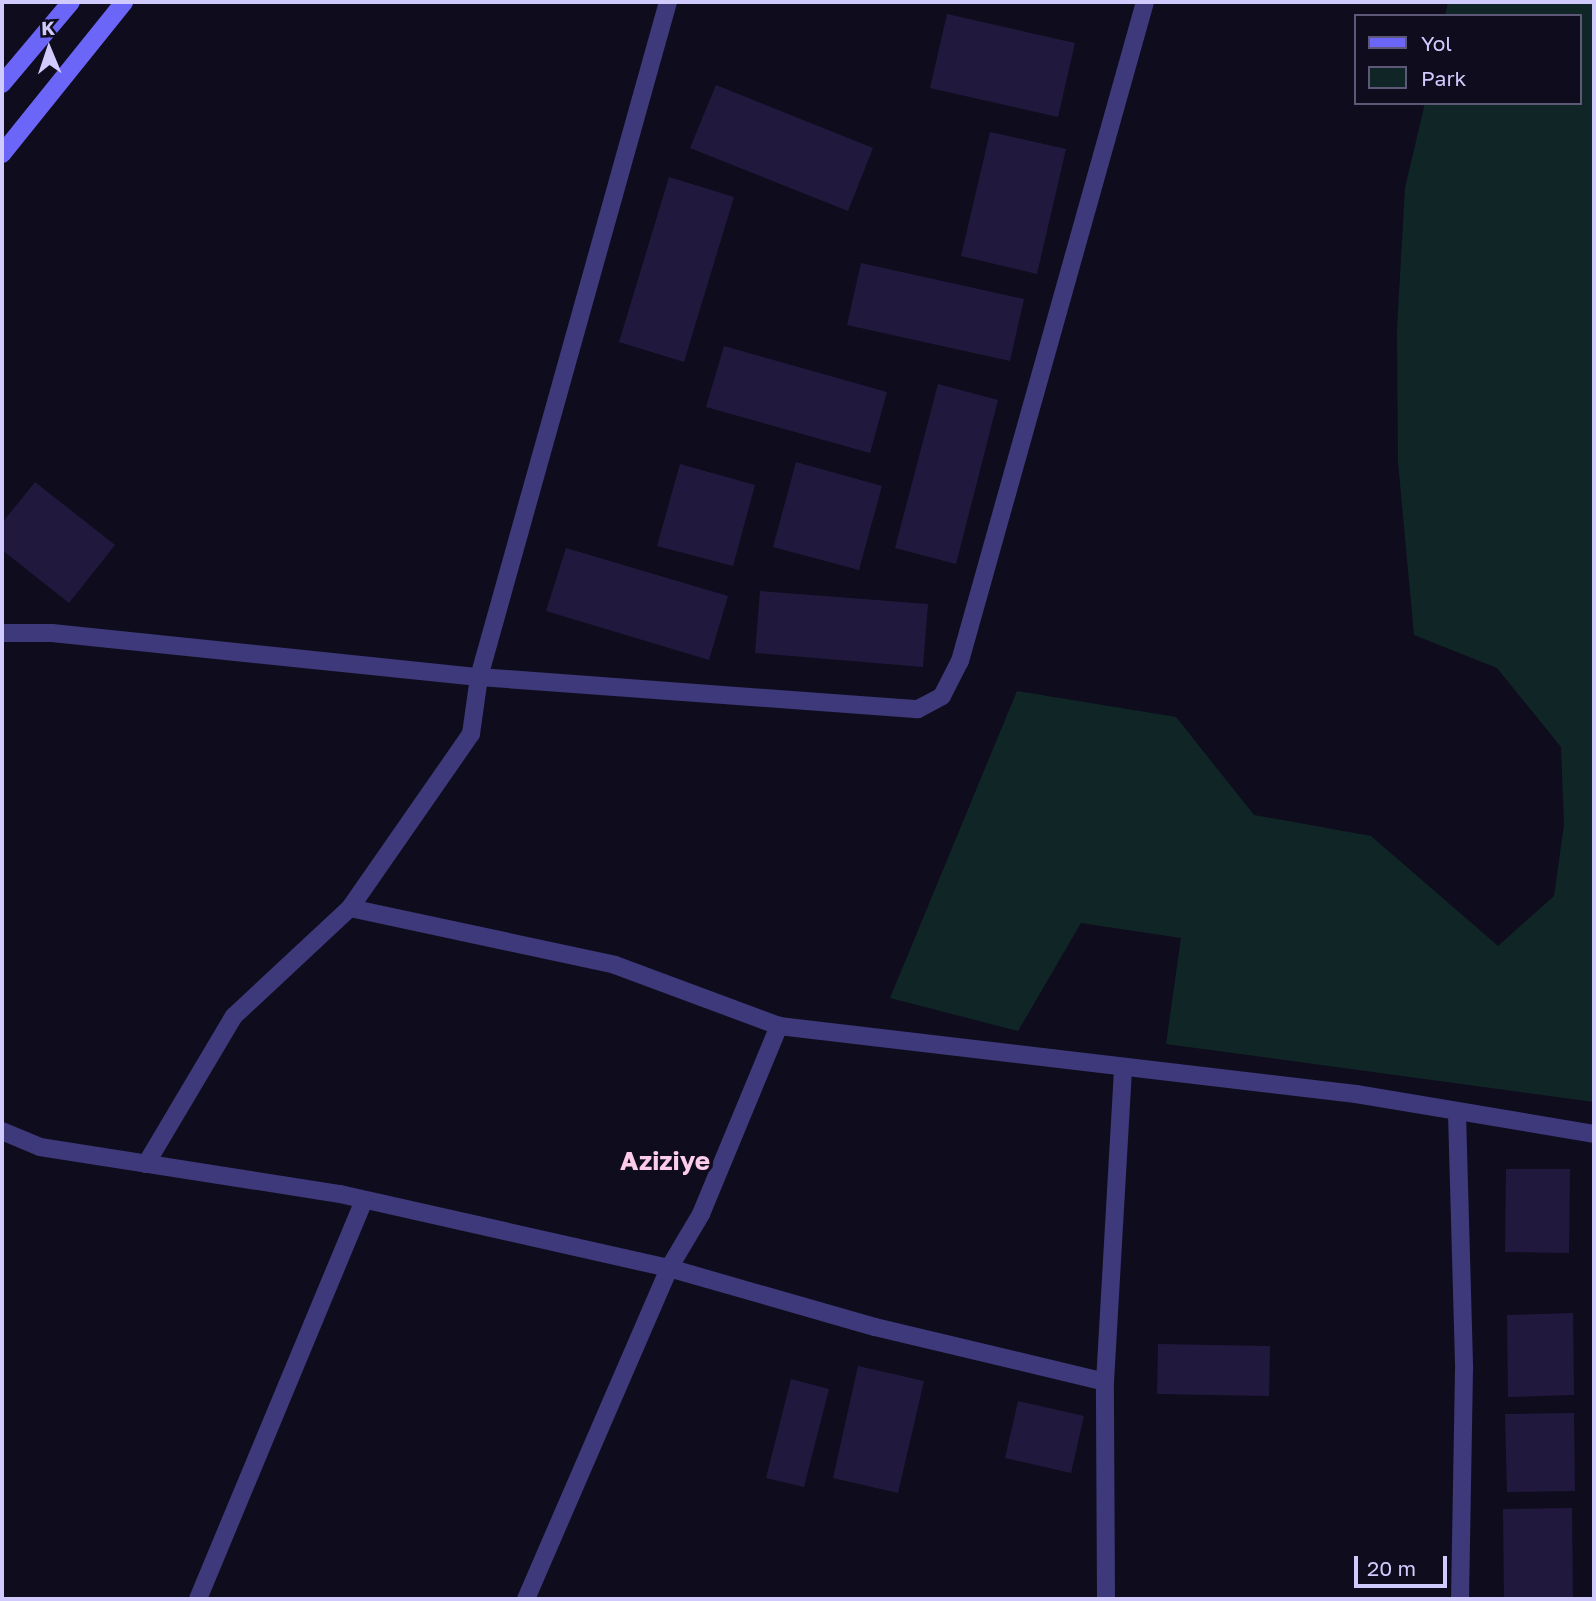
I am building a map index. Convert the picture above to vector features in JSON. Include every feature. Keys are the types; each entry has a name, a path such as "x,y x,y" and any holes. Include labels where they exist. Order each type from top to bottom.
{"main road":[{"path":"2,84 71,2"},
{"path":"2,154 124,2"}],"street":[{"path":"146,1164 234,1016 350,908 471,734 479,677 668,2"},
{"path":"2,632 52,633 479,677 918,709 942,696 960,661 1146,2"},
{"path":"350,908 615,965 779,1026 1123,1070 1356,1094 1594,1135"},
{"path":"526,1599 669,1268 701,1214 779,1026"},
{"path":"1106,1599 1105,1382 1123,1070"},
{"path":"1457,1113 1464,1370 1460,1599"},
{"path":"2,1131 40,1147 364,1201 669,1268 875,1327 1105,1382"},
{"path":"198,1599 364,1201"}],"green space":[{"path":"1448,2 1594,2 1594,1102 1166,1044 1181,938 1081,923 1018,1031 890,998 1017,691 1176,717 1254,815 1371,836 1498,946 1554,896 1564,825 1561,747 1497,668 1414,635 1398,462 1397,329 1405,188 1425,105 1582,105 1582,14 1445,14"}],"building":[{"path":"947,14 1075,43 1058,117 930,88"},
{"path":"716,85 873,148 848,211 690,148"},
{"path":"990,132 1066,149 1037,274 961,256"},
{"path":"669,177 734,197 684,362 619,342"},
{"path":"861,263 1024,299 1010,361 847,325"},
{"path":"724,346 887,392 870,453 706,407"},
{"path":"938,384 998,400 956,564 895,548"},
{"path":"796,462 882,486 859,570 773,547"},
{"path":"680,464 755,485 733,566 657,546"},
{"path":"35,482 115,545 69,603 2,550 2,523"},
{"path":"566,548 728,596 709,660 546,611"},
{"path":"760,591 928,604 923,667 755,653"},
{"path":"1506,1169 1570,1169 1569,1253 1505,1252"},
{"path":"1573,1313 1574,1395 1508,1397 1507,1315"},
{"path":"1158,1344 1270,1346 1269,1396 1157,1394"},
{"path":"858,1366 924,1381 898,1493 833,1478"},
{"path":"791,1379 829,1389 804,1487 766,1478"},
{"path":"1018,1401 1084,1416 1071,1473 1005,1458"},
{"path":"1574,1413 1575,1491 1507,1492 1505,1414"},
{"path":"1572,1508 1573,1599 1504,1599 1503,1509"}],"district":[{"name":"Aziziye","path":"665,1161"}]}
